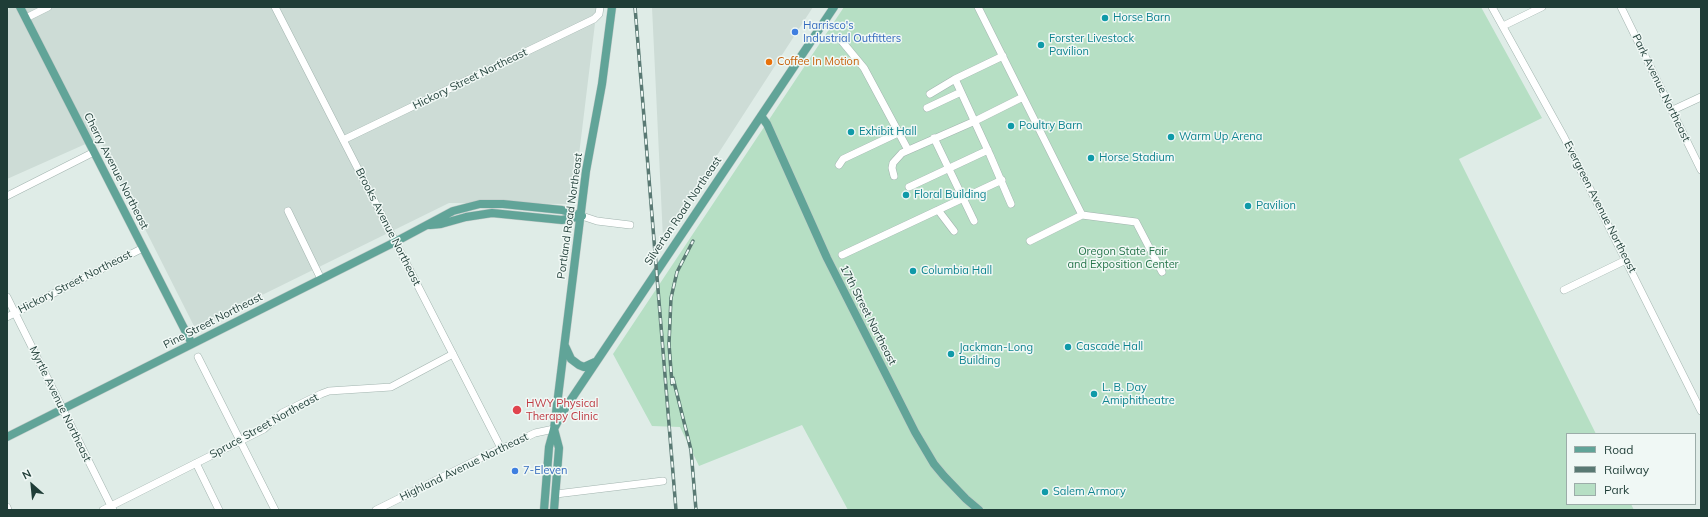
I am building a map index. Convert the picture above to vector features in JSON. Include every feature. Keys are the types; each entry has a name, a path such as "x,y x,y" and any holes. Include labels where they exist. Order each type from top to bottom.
{"main road":[{"name":"Cherry Avenue Northeast","path":"20,7 192,344"},
{"name":"Portland Road Northeast","path":"554,429 582,216 586,171 602,84 612,7"},
{"name":"Silverton Road Northeast","path":"554,429 565,407 834,7"},
{"name":"17th Street Northeast","path":"761,116 767,124 827,258 915,432 934,464 966,499 979,510"},
{"name":"Pine Street Northeast","path":"7,437 396,242 430,224 437,218 453,211 472,206 509,204 562,210 582,216"},
{"path":"564,346 571,359 579,365 584,367 589,366 597,361"},
{"path":"554,429 559,448 554,510"},
{"path":"544,510 549,447 554,429"}],"street":[{"path":"26,18 48,7"},
{"name":"Brooks Avenue Northeast","path":"275,7 500,448"},
{"name":"Hickory Street Northeast","path":"343,140 596,17 600,7"},
{"path":"978,7 1082,215"},
{"name":"Evergreen Avenue Northeast","path":"1492,7 1564,137 1701,411"},
{"path":"1503,26 1542,7"},
{"name":"Park Avenue Northeast","path":"1621,7 1673,110 1701,170"},
{"path":"840,39 864,68 908,150"},
{"path":"930,94 955,79 1002,56"},
{"path":"955,79 1002,180 1011,204"},
{"path":"927,108 961,92"},
{"path":"894,176 892,168 893,163 897,157 908,150 975,121 1023,97"},
{"path":"1673,110 1701,97"},
{"path":"839,165 843,159 898,133"},
{"path":"934,138 974,221"},
{"path":"909,187 988,150"},
{"path":"7,196 94,152"},
{"path":"842,254 1002,180"},
{"path":"938,210 954,231"},
{"path":"288,211 321,279"},
{"path":"1030,241 1082,215 1136,222 1162,272"},
{"name":"Pine Street Northeast","path":"582,216 597,221 630,225"},
{"name":"Hickory Street Northeast","path":"7,317 143,248"},
{"path":"1564,290 1626,260"},
{"name":"Myrtle Avenue Northeast","path":"7,297 112,508"},
{"name":"Spruce Street Northeast","path":"103,510 112,508 264,428 282,413 321,394 333,391 391,387 453,354"},
{"path":"198,358 275,510"},
{"name":"Highland Avenue Northeast","path":"376,510 500,448 508,446 535,433 554,429"},
{"path":"196,463 219,510"},
{"path":"556,494 663,482"}],"shaded area":[{"path":"9,7 597,7 573,204 449,203 195,328 99,138 7,179 7,18"},
{"path":"652,7 813,7 663,239"}],"green space":[{"name":"Oregon State Fair and Exposition Center","path":"844,7 1481,7 1542,118 1459,159 1596,433 1566,433 1566,505 1632,505 1634,510 848,510 802,425 699,466 680,427 652,426 613,354"}],"railway":[{"path":"635,7 676,510"},
{"path":"672,384 669,344 671,298 677,272 693,241"},
{"path":"673,378 691,450 696,510"}],"place":[{"name":"Horse Barn","path":"1105,18"},
{"name":"Harrisco's Industrial Outfitters","path":"795,32"},
{"name":"Forster Livestock Pavilion","path":"1041,45"},
{"name":"Coffee In Motion","path":"769,62"},
{"name":"Poultry Barn","path":"1011,126"},
{"name":"Exhibit Hall","path":"851,132"},
{"name":"Warm Up Arena","path":"1171,137"},
{"name":"Horse Stadium","path":"1091,158"},
{"name":"Floral Building","path":"906,195"},
{"name":"Pavilion","path":"1248,206"},
{"name":"Columbia Hall","path":"913,271"},
{"name":"Cascade Hall","path":"1068,347"},
{"name":"Jackman-Long Building","path":"951,354"},
{"name":"L. B. Day Amiphitheatre","path":"1094,394"},
{"name":"HWY Physical Therapy Clinic","path":"517,410"},
{"name":"7-Eleven","path":"515,471"},
{"name":"Salem Armory","path":"1045,492"}]}
